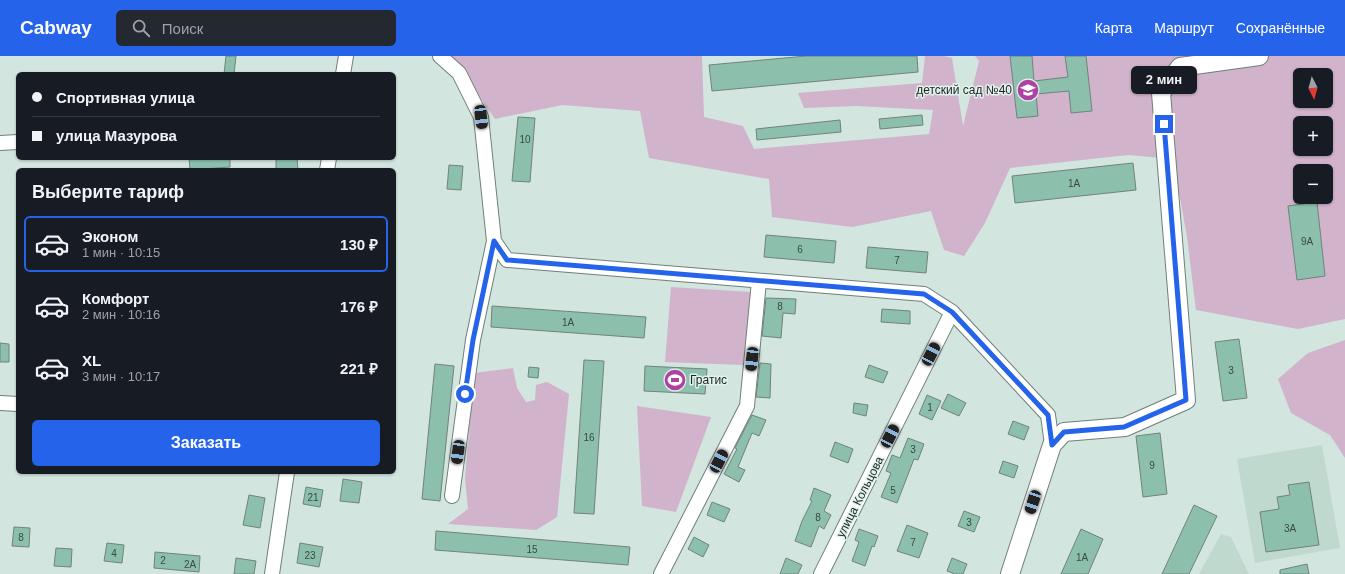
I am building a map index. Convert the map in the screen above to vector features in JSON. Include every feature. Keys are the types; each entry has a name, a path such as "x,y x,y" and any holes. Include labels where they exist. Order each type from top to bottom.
{"street":[{"path":"343,72 346,56"},
{"path":"440,56 460,73 481,117 494,241 473,340 452,496"},
{"path":"1010,574 1052,445 1064,432 1124,427 1186,400 1161,93 1180,67 1259,56"},
{"path":"0,143 16,142"},
{"path":"494,241 507,260 924,294 952,312 1048,415 1052,445"},
{"path":"661,574 747,406 760,281"},
{"name":"улица Кольцова","path":"821,574 952,312"},
{"path":"0,403 16,404"},
{"path":"272,574 287,474"}],"shaded area":[{"path":"449,56 702,56 704,117 743,126 754,149 929,134 933,110 856,106 804,108 798,93 922,83 925,56 944,56 952,58 963,126 979,61 975,56 1345,56 1345,319 1298,329 1196,310 1187,237 1173,159 1128,155 1010,168 985,223 964,256 944,250 931,211 852,227 772,217 769,179 649,158 640,111 562,105 495,119 454,60"},
{"path":"671,287 751,292 743,365 665,362"},
{"path":"1345,340 1345,458 1330,435 1291,413 1278,379 1308,353"},
{"path":"513,368 517,388 526,402 535,400 536,385 547,382 569,394 557,517 536,530 448,524 468,509 465,478 474,373"},
{"path":"637,406 711,417 676,512 642,506"},
{"path":"1322,445 1340,548 1255,563 1237,459"},
{"path":"1221,534 1231,537 1249,574 1199,574"}],"building":[{"path":"226,56 236,56 234,72 224,72"},
{"path":"806,56 917,56 918,72 712,91 709,65"},
{"path":"1010,56 1032,56 1034,81 1068,77 1065,56 1086,56 1092,111 1071,113 1069,91 1036,94 1038,116 1017,118"},
{"path":"922,115 923,125 880,129 879,119"},
{"path":"518,117 535,118 530,182 512,181"},
{"path":"840,120 841,132 757,140 756,129"},
{"path":"189,160 230,160 230,167 190,168"},
{"path":"276,160 297,160 298,168 276,168"},
{"path":"1133,163 1136,190 1015,203 1012,176"},
{"path":"449,165 463,166 461,190 447,189"},
{"path":"1317,204 1325,276 1297,280 1288,206"},
{"path":"766,235 836,241 834,263 764,257"},
{"path":"868,247 928,252 926,273 866,268"},
{"path":"766,298 796,299 795,314 783,313 781,338 762,336"},
{"path":"492,306 646,317 644,338 491,327"},
{"path":"882,309 910,311 910,324 881,322"},
{"path":"1239,339 1247,398 1223,401 1215,342"},
{"path":"0,343 9,344 9,362 0,362"},
{"path":"584,360 604,361 594,514 574,513"},
{"path":"760,363 771,364 770,398 756,397"},
{"path":"435,364 454,366 440,501 422,499"},
{"path":"869,365 888,372 883,383 865,377"},
{"name":"Гратис","path":"645,366 707,369 705,394 644,391"},
{"path":"529,367 539,368 538,378 528,377"},
{"path":"948,394 966,403 959,416 941,408"},
{"path":"927,395 941,401 932,420 919,414"},
{"path":"854,403 868,405 866,416 853,413"},
{"path":"752,415 766,420 759,436 752,433 738,467 745,470 739,482 724,474 737,449 735,448"},
{"path":"1013,421 1029,427 1024,440 1008,434"},
{"path":"1160,433 1167,494 1143,497 1136,436"},
{"path":"908,438 924,444 918,460 914,459 897,503 881,497 891,473 886,471 892,455 900,458"},
{"path":"835,442 853,449 848,463 830,456"},
{"path":"1003,461 1018,466 1014,478 999,473"},
{"path":"343,479 362,482 359,503 340,501"},
{"path":"1309,482 1319,545 1266,552 1260,512 1279,509 1277,497 1290,495 1288,485"},
{"path":"306,487 323,490 320,507 303,504"},
{"path":"814,488 831,495 824,511 831,515 824,529 819,526 811,547 795,541 802,521 812,501 810,500"},
{"path":"249,495 265,498 260,528 243,525"},
{"path":"712,502 730,509 724,522 707,515"},
{"path":"1194,505 1217,516 1189,574 1162,574"},
{"path":"964,511 980,517 974,532 958,526"},
{"path":"907,525 928,533 919,558 897,551"},
{"path":"14,527 30,528 29,547 12,546"},
{"path":"859,529 878,536 874,547 872,546 865,566 852,561 859,542 855,540"},
{"path":"1081,529 1103,539 1088,574 1061,574"},
{"path":"436,531 630,547 628,565 435,550"},
{"path":"694,537 709,545 703,557 688,549"},
{"path":"107,543 124,545 122,563 104,561"},
{"path":"300,543 323,547 319,567 297,563"},
{"path":"56,548 72,549 71,567 54,566"},
{"path":"155,552 200,556 199,572 154,568"},
{"path":"236,558 256,561 254,574 234,574"},
{"path":"786,558 802,565 798,574 780,574"},
{"path":"952,558 967,564 963,574 955,574 947,571"},
{"path":"1307,564 1309,574 1280,574 1280,570"}],"place":[{"name":"детский сад №40","path":"1028,90"},
{"name":"Гратис","path":"675,380"}],"route":[{"path":"465,394 473,340 494,241 507,260 924,294 952,312 1048,415 1052,445 1064,432 1124,427 1186,400 1164,124"}]}
